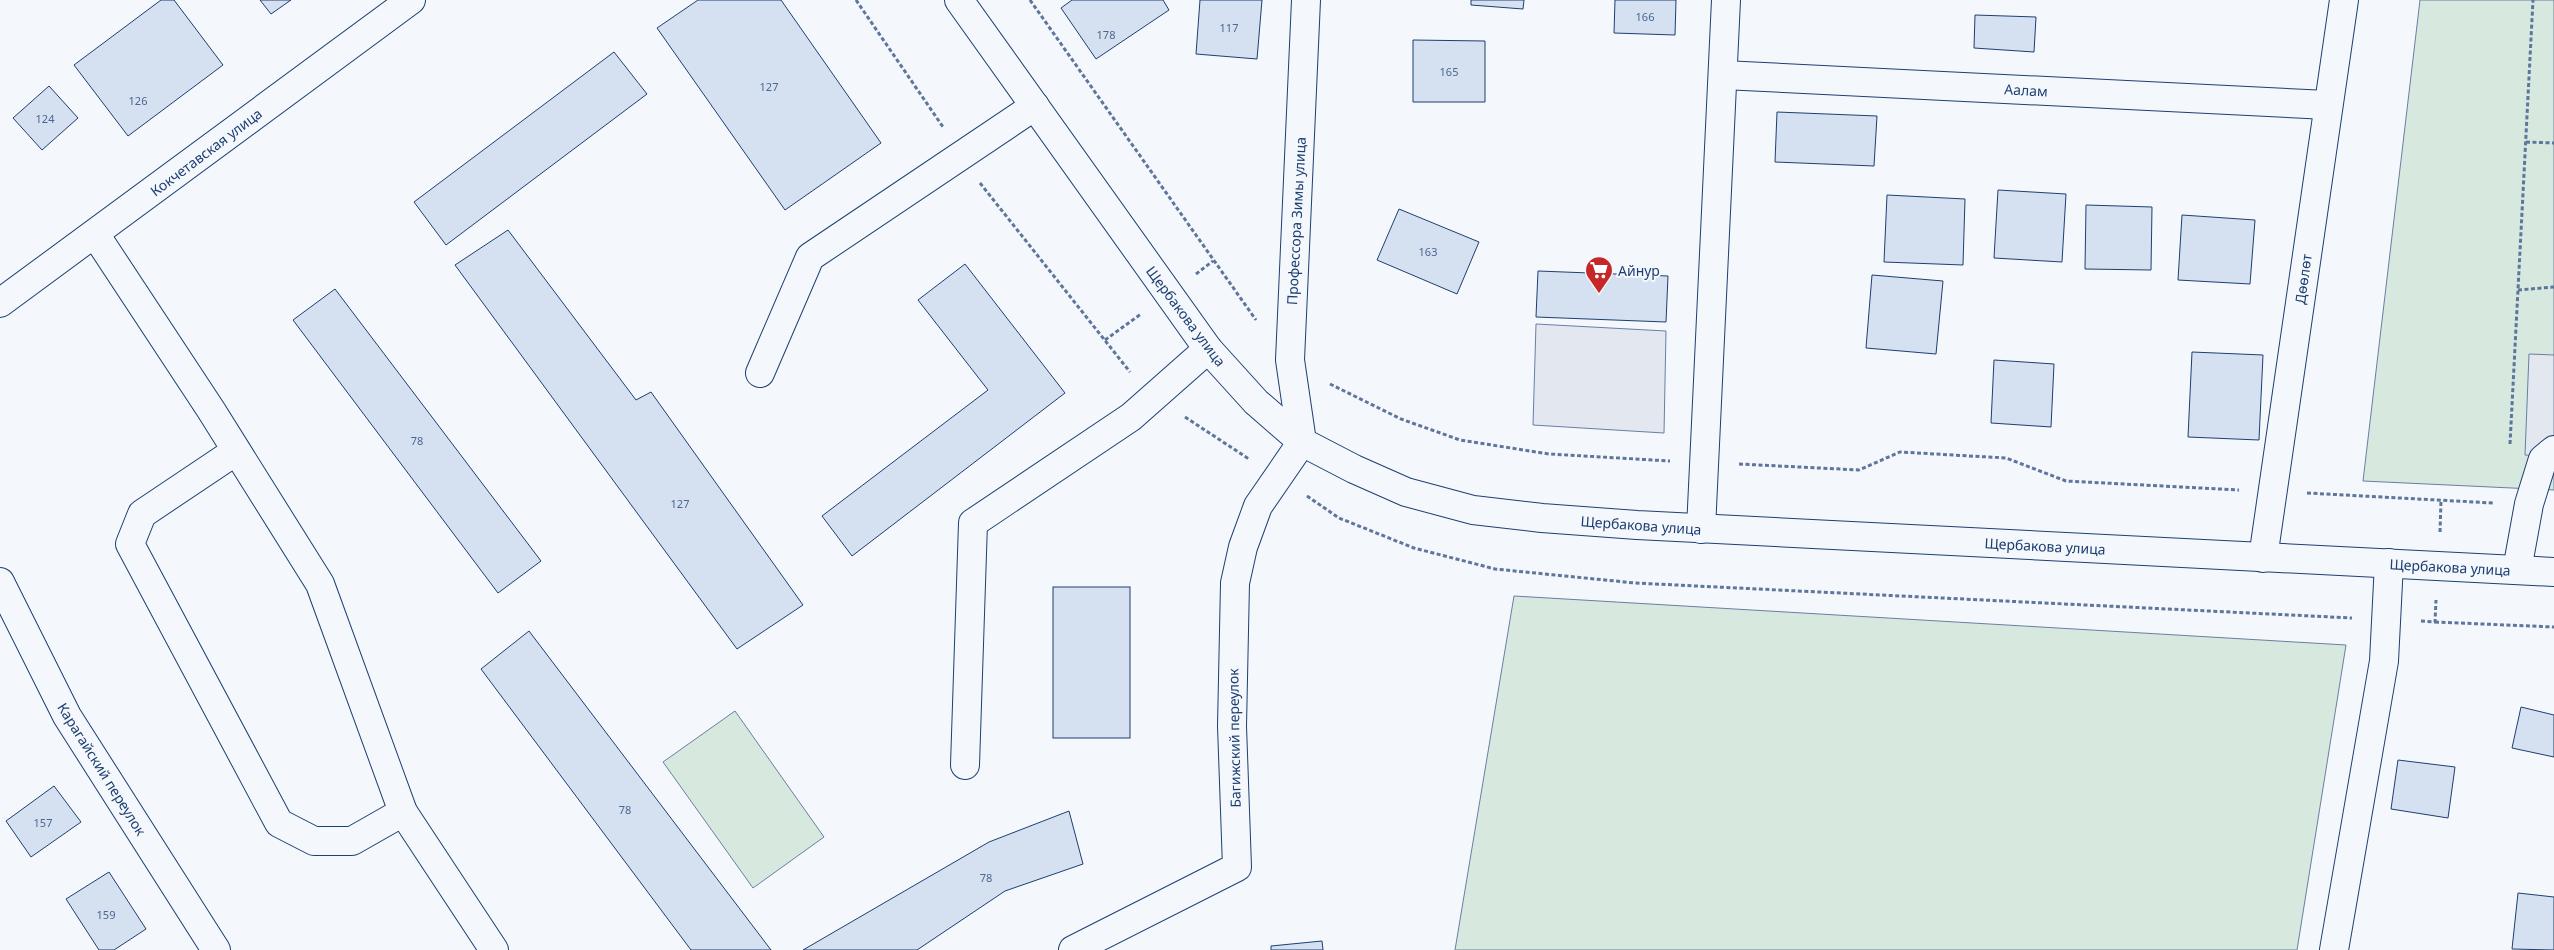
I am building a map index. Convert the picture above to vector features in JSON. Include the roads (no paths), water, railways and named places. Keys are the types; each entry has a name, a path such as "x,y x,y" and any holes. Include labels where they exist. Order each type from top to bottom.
{"street":[{"name":"Кокчетавская улица","path":"0,303 411,0"},
{"name":"Щербакова улица","path":"959,0 1208,349 1256,402 1302,442 1354,469 1406,492 1474,510 1542,518 1702,529 2554,572"},
{"name":"Профессора Зимы улица","path":"1302,442 1290,360 1306,0"},
{"path":"1702,529 1726,0"},
{"name":"Дөөлөт","path":"2262,558 2344,0"},
{"name":"Аалам","path":"1723,76 2328,105"},
{"path":"760,373 810,258 1035,106"},
{"path":"95,234 320,584 403,812 494,950"},
{"path":"965,766 973,524 1131,416 1208,349"},
{"name":"Багижский переулок","path":"1073,950 1237,867 1232,726 1235,583 1244,547 1258,506 1302,442"},
{"path":"2516,570 2529,504 2540,468 2543,459 2554,450"},
{"path":"236,451 142,514 130,544 279,823 314,841 352,841 403,812"},
{"path":"2334,950 2384,661 2389,564"},
{"name":"Карагайский переулок","path":"0,582 67,716 216,950"}],"place":[{"name":"Айнур","path":"1599,294"}]}
